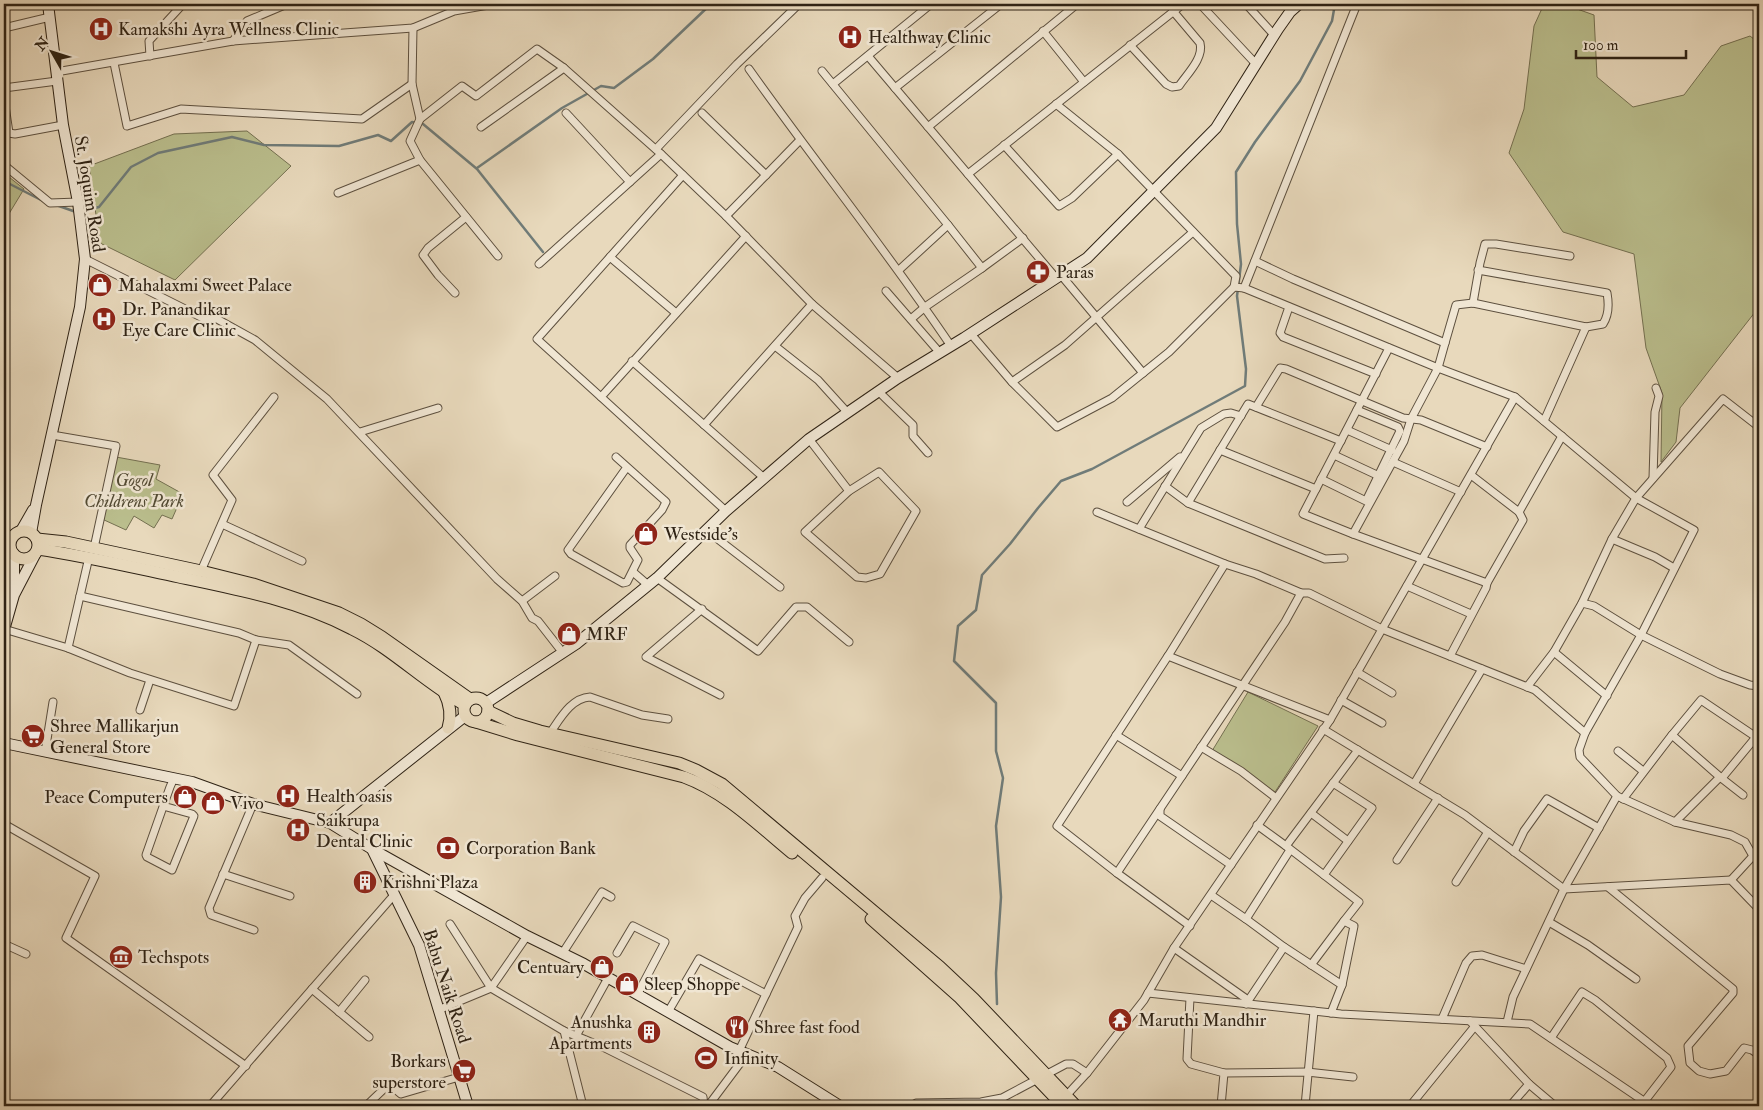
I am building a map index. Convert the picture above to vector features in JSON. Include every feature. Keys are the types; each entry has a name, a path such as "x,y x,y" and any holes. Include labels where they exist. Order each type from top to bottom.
{"main road":[{"name":"St. Joquim Road","path":"14,595 29,537 80,307 85,259 78,202 63,125 48,4"},
{"path":"476,722 484,718 487,707 576,644 657,578 706,530 809,439 878,391 971,334 1087,258 1216,128 1274,35 1290,12 1299,4"},
{"path":"4,530 261,596 312,612 353,629 389,651 466,707"},
{"path":"10,551 21,558 29,558 29,537"},
{"path":"4,629 14,595 11,543 29,537"},
{"path":"91,552 201,570 253,584 339,613 362,624 382,637 466,707 470,721 684,777 708,786 822,878 960,998 1064,1101 1076,1106"},
{"path":"444,691 451,715 448,728"},
{"path":"330,823 448,728 466,707 477,698 487,707 512,723 679,764 696,770 722,784 940,967 974,999 1041,1077"},
{"path":"4,743 192,782 253,804 330,823 372,849 527,936 608,978 743,1053 778,1068 840,1106"},
{"name":"Babu Naik Road","path":"372,849 419,945 468,1106"}],"street":[{"path":"4,15 7,4"},
{"path":"150,56 150,41 183,4"},
{"path":"233,41 247,21 287,4"},
{"path":"4,88 114,62 233,41 413,28 454,11 494,4"},
{"path":"539,264 630,182 737,64 800,4"},
{"path":"833,84 931,4"},
{"path":"895,88 1001,4"},
{"path":"928,127 1077,4"},
{"path":"968,174 1182,4"},
{"path":"1200,4 1256,64"},
{"path":"1246,4 1274,35"},
{"path":"1244,288 1357,4"},
{"path":"1130,45 1166,84 1172,87 1179,86 1200,55 1201,49 1200,43 1173,11"},
{"path":"4,28 50,17"},
{"path":"413,28 412,84 420,120"},
{"path":"1043,31 1084,82"},
{"path":"498,256 420,160 410,141 420,120 462,86 476,96 538,49 564,68 658,152 726,216 812,304 898,378"},
{"path":"868,56 1023,238 1097,317 1143,373"},
{"path":"114,62 127,126 180,109 362,119 412,84"},
{"path":"481,127 564,68"},
{"path":"749,69 800,140 899,270 951,346"},
{"path":"822,71 982,268"},
{"path":"4,99 6,131 16,134 63,125"},
{"path":"971,334 1012,382 1057,427 1112,398 1169,352 1234,286 1236,276 1118,154 1056,104"},
{"path":"566,113 630,182"},
{"path":"702,113 766,175"},
{"path":"726,216 800,140"},
{"path":"1004,145 1059,206 1072,198 1118,154"},
{"path":"338,194 420,160"},
{"path":"4,165 50,203 78,202"},
{"path":"683,175 537,339 726,512"},
{"path":"455,294 423,255 428,248 466,217"},
{"path":"899,270 948,225"},
{"path":"1012,382 1066,345 1193,232"},
{"path":"601,397 746,236"},
{"path":"911,319 925,307 1023,238"},
{"path":"1473,303 1478,270 1485,244 1496,244 1570,256"},
{"path":"610,257 676,313"},
{"path":"85,259 203,318 217,319 255,340 327,399 497,579 522,602 532,618 538,621 563,653"},
{"path":"1255,261 1445,343"},
{"path":"1353,534 1404,441 1412,419 1438,368 1456,305 1473,303 1586,327 1603,324 1606,320 1609,302 1607,293 1478,270"},
{"path":"1234,286 1244,288 1438,368 1515,397 1636,498 1694,530 1641,635 1585,734 1579,750 1580,757 1620,798 1675,822 1731,836 1745,842 1756,855 1731,880 1564,889 1465,815 1323,730"},
{"path":"886,291 940,353"},
{"path":"704,425 812,304"},
{"path":"1290,307 1280,328 1282,337 1376,374"},
{"path":"1544,421 1586,327"},
{"path":"775,346 818,380 847,412"},
{"path":"1389,348 1303,514 1487,583"},
{"path":"632,361 764,478"},
{"path":"1256,407 1280,368 1286,368 1403,418 1422,420 1487,447"},
{"path":"1653,479 1655,412 1659,396 1656,388"},
{"path":"878,391 913,425 913,436 928,453"},
{"path":"201,570 232,500 213,475 274,397"},
{"path":"1064,1101 1148,993 1174,948 1330,720 1515,397"},
{"path":"1527,687 1554,652 1582,603 1612,539 1636,498 1723,399 1759,427"},
{"path":"1188,503 1248,404 1341,441"},
{"path":"360,432 438,408"},
{"path":"1321,479 1366,502 1400,431 1398,427 1357,410"},
{"path":"1139,529 1201,428 1214,418 1224,414 1231,413 1241,416"},
{"path":"1347,430 1392,450"},
{"path":"52,434 116,446 68,648"},
{"path":"1519,512 1562,436"},
{"path":"809,439 850,491"},
{"path":"1220,450 1316,490"},
{"path":"1127,502 1186,452"},
{"path":"1334,455 1378,476"},
{"path":"616,458 627,467 666,502 662,510 630,545 638,560 627,582 620,583 571,554 568,550 627,467"},
{"path":"1393,462 1461,492"},
{"path":"879,472 916,511 880,574 866,578 857,577 805,532 850,491 879,472"},
{"path":"1450,656 1487,583 1523,520 1519,512 1471,475"},
{"path":"1166,486 1188,503 1325,559 1344,558"},
{"path":"1097,512 1225,564 1256,574 1301,593 1309,593 1382,628 1535,690 1585,734"},
{"path":"222,524 302,561"},
{"path":"706,530 780,587"},
{"path":"1612,539 1655,557 1674,568"},
{"path":"1190,926 1117,873 1057,826 1168,656 1225,564"},
{"path":"633,572 648,585"},
{"path":"522,602 555,576"},
{"path":"657,578 758,651 796,607 807,607 850,642"},
{"path":"1407,586 1471,614"},
{"path":"1117,873 1285,622 1301,593"},
{"path":"80,596 239,633 256,640 289,645 357,694"},
{"path":"1582,603 1594,606 1641,635 1720,674 1750,685 1759,686"},
{"path":"702,609 646,657 720,695"},
{"path":"4,629 68,648 130,674 234,706 256,640"},
{"path":"1554,652 1607,696"},
{"path":"1168,656 1330,720"},
{"path":"1414,784 1482,668"},
{"path":"1357,672 1392,693"},
{"path":"140,710 150,680"},
{"path":"550,733 570,706 584,698 590,697 642,715 668,719"},
{"path":"1341,700 1382,724"},
{"path":"1507,1022 1513,996 1548,922 1564,889 1599,828 1620,798 1702,700 1757,736 1721,778 1675,822"},
{"path":"45,752 53,702"},
{"path":"1116,735 1182,776"},
{"path":"1672,735 1743,795"},
{"path":"1201,747 1241,771 1276,798"},
{"path":"1246,919 1311,813 1358,750"},
{"path":"1618,751 1643,771"},
{"path":"163,806 194,816 172,870 146,856 163,806 174,778"},
{"path":"1324,875 1372,808 1333,783"},
{"path":"1397,860 1438,798"},
{"path":"1514,852 1524,831 1547,799 1599,828"},
{"path":"253,804 209,908 211,915 254,930"},
{"path":"1160,809 1160,816 1231,865"},
{"path":"1311,813 1348,841"},
{"path":"4,824 95,876 66,938 246,1066"},
{"path":"1258,825 1359,902 1311,965"},
{"path":"1456,882 1488,832"},
{"path":"223,874 290,896"},
{"path":"708,1106 743,1053 766,994 798,927 795,916 804,898 822,878"},
{"path":"1731,880 1759,909"},
{"path":"1608,887 1733,988 1733,993 1688,1046 1690,1063 1699,1071 1717,1074 1726,1071 1744,1048 1752,1050 1759,1055"},
{"path":"562,954 602,892 611,897"},
{"path":"210,1106 394,895"},
{"path":"1211,895 1284,947 1342,985"},
{"path":"1331,1013 1342,985 1354,926 1344,921"},
{"path":"1548,922 1588,945 1636,979"},
{"path":"450,924 491,988 564,1031 605,1048 703,1098 704,1106"},
{"path":"617,953 633,926 665,942 637,995"},
{"path":"438,1010 491,988 527,936"},
{"path":"4,944 26,954"},
{"path":"1247,1002 1284,947"},
{"path":"1174,948 1247,1002"},
{"path":"1442,1019 1466,964 1472,956 1482,954 1526,969"},
{"path":"668,1012 698,959 766,994"},
{"path":"576,1036 608,978"},
{"path":"339,1012 365,980"},
{"path":"312,989 370,1037"},
{"path":"1551,1038 1582,992 1595,1000 1667,1058 1671,1067 1644,1102"},
{"path":"1148,993 1247,1002 1331,1013 1442,1019 1472,1024 1507,1022 1530,1024 1650,1106"},
{"path":"1190,998 1187,1059 1191,1064 1224,1073 1308,1073 1353,1077"},
{"path":"1305,1106 1314,1011"},
{"path":"1472,1024 1529,1084 1555,1106"},
{"path":"1410,1106 1472,1024"},
{"path":"564,1031 583,1106"},
{"path":"911,1106 916,1103 981,1102 1002,1098 1066,1064 1073,1064 1087,1073"},
{"path":"1220,1106 1224,1073"},
{"path":"366,1106 389,1084 401,1094 459,1077"},
{"path":"1510,1106 1529,1084"},
{"path":"4,1104 9,1106"}],"green space":[{"path":"1544,4 1563,4 1594,15 1597,77 1633,107 1684,95 1721,46 1750,36 1759,43 1759,307 1680,408 1676,442 1661,462 1662,393 1646,348 1634,254 1563,232 1509,153 1524,109 1534,26"},
{"path":"247,131 291,166 175,280 100,243 89,166 174,134"},
{"path":"4,173 24,189 4,222"},
{"name":"Gogol Childrens Park","path":"116,457 160,465 156,479 183,494 172,519 162,515 154,528 134,516 126,530 102,519"},
{"path":"1248,692 1318,726 1275,792 1212,751"}],"waterway":[{"path":"477,168 562,108 601,86 614,88 653,59 711,4"},
{"path":"997,1004 996,973 1001,897 996,826 1003,778 996,751 996,703 954,661 958,626 976,610 982,575 1061,481 1092,469 1245,386 1246,369 1237,296 1241,264 1237,224 1236,172 1255,142 1300,81 1332,21 1335,4"},
{"path":"82,211 99,207 131,167 158,153 232,137 264,145 339,146 378,135 391,141 412,122 423,124 477,169 543,252"},
{"path":"4,181 43,201"},
{"path":"56,205 76,212"}],"place":[{"name":"Kamakshi Ayra Wellness Clinic","path":"101,29"},
{"name":"Healthway Clinic","path":"850,37"},
{"name":"Paras","path":"1038,272"},
{"name":"Mahalaxmi Sweet Palace","path":"100,285"},
{"name":"Dr. Panandikar Eye Care Clinic","path":"104,319"},
{"name":"Westside's","path":"646,534"},
{"name":"MRF","path":"569,634"},
{"name":"Shree Mallikarjun General Store","path":"33,736"},
{"name":"Health oasis","path":"288,796"},
{"name":"Peace Computers","path":"185,797"},
{"name":"Vivo","path":"213,803"},
{"name":"Saikrupa Dental Clinic","path":"298,830"},
{"name":"Corporation Bank","path":"448,848"},
{"name":"Krishni Plaza","path":"365,882"},
{"name":"Techspots","path":"121,957"},
{"name":"Centuary","path":"602,967"},
{"name":"Sleep Shoppe","path":"627,984"},
{"name":"Maruthi Mandhir","path":"1120,1020"},
{"name":"Shree fast food","path":"737,1027"},
{"name":"Anushka Apartments","path":"649,1032"},
{"name":"Infinity","path":"706,1058"},
{"name":"Borkars superstore","path":"464,1071"}]}
